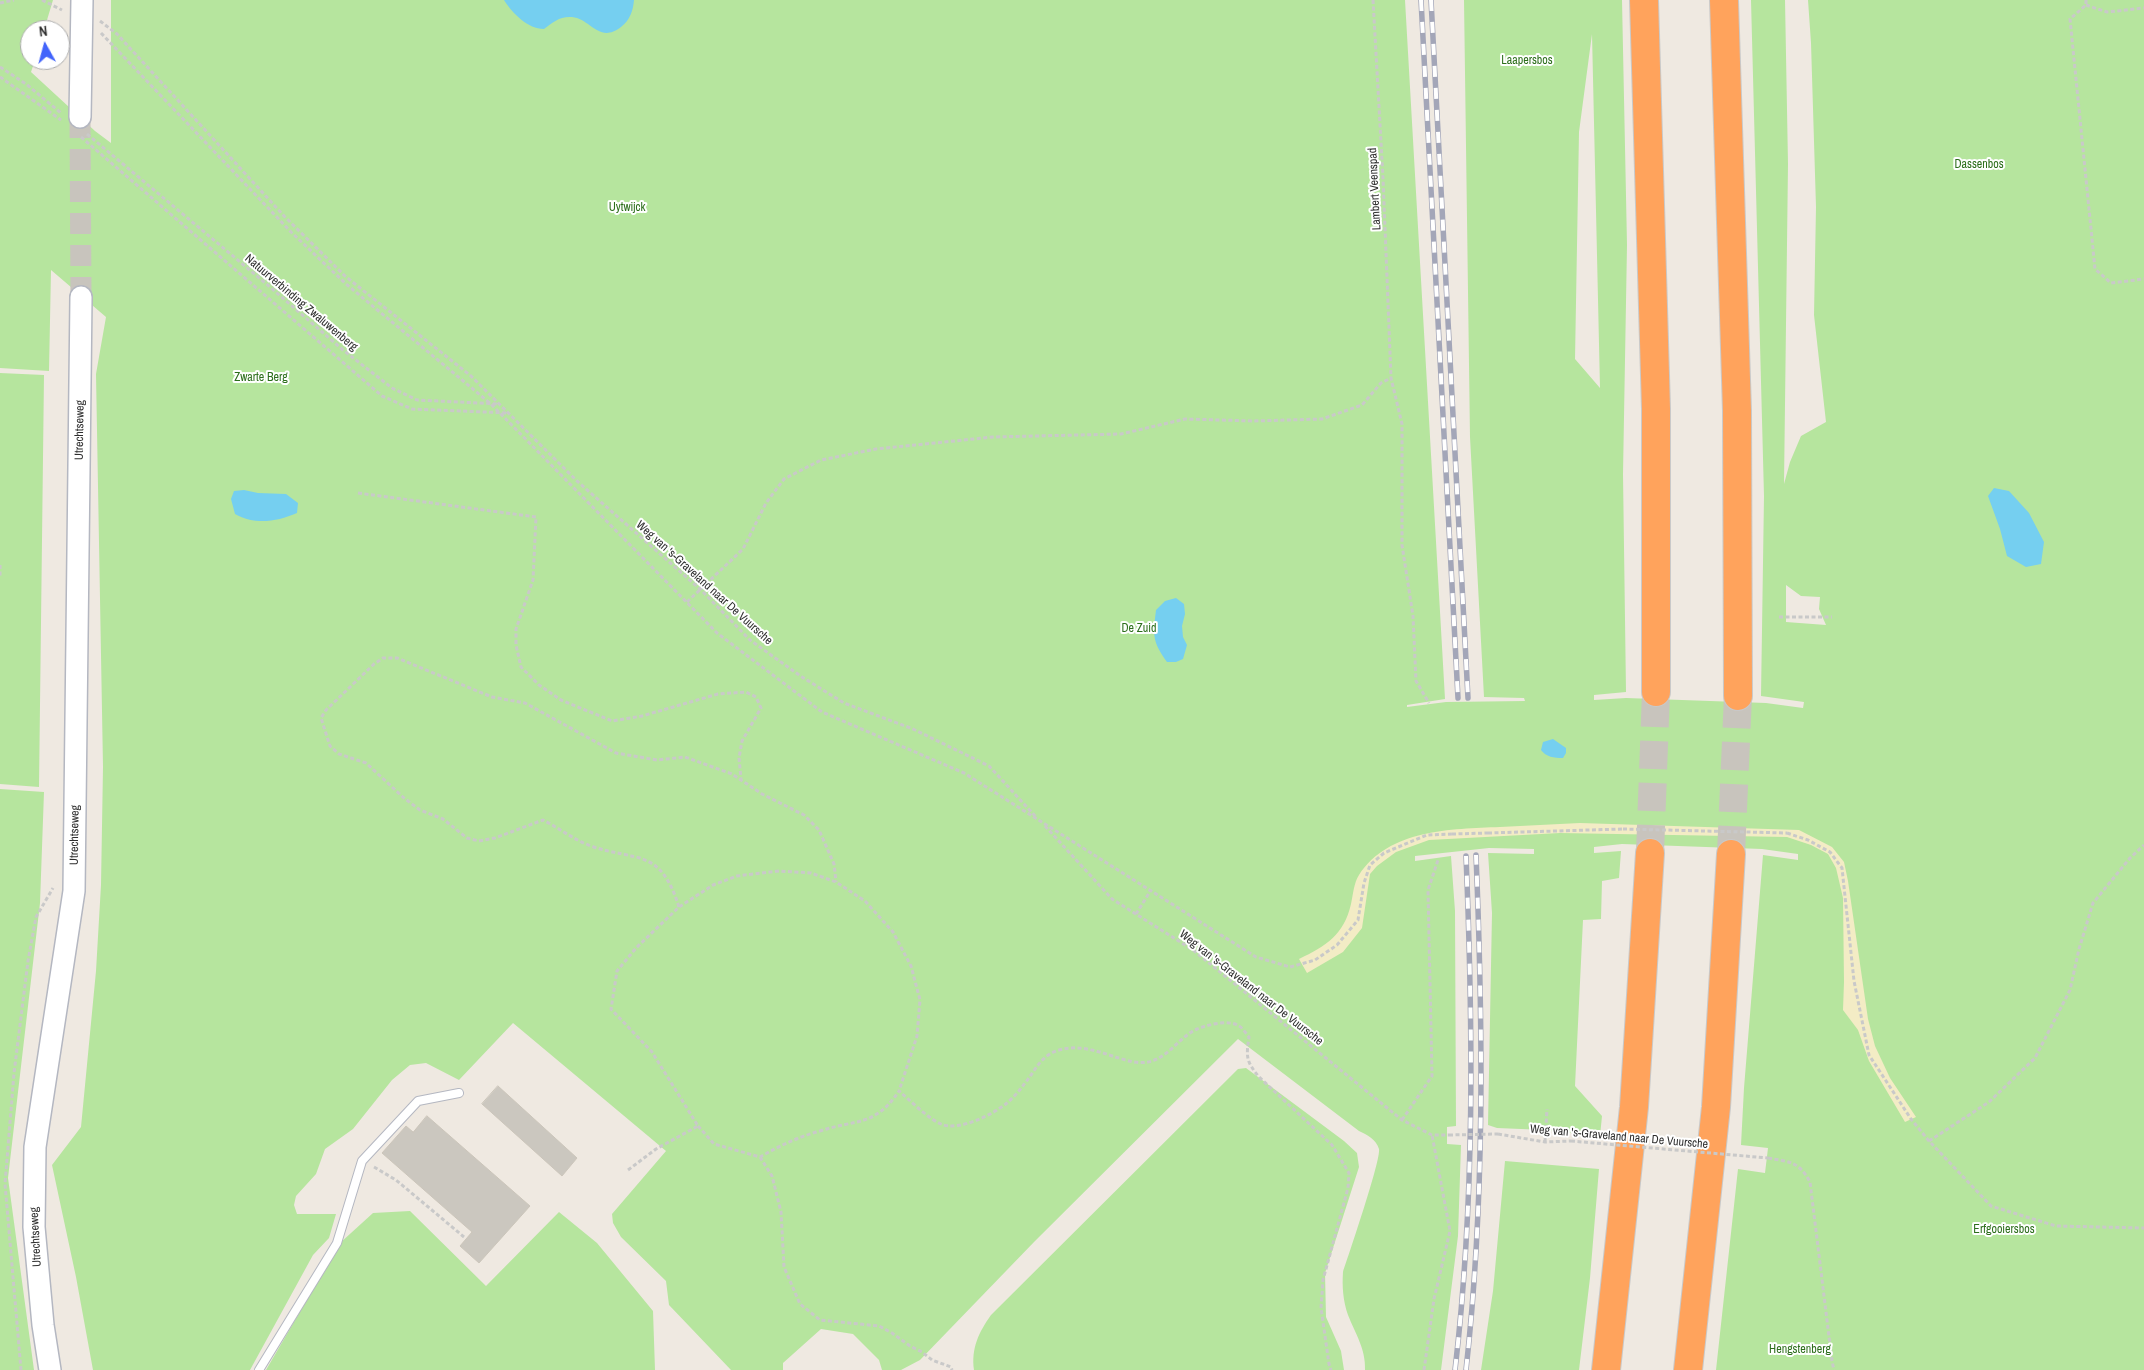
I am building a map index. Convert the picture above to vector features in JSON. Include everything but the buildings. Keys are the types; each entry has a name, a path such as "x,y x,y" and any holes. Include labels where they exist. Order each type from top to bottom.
{"highway":[{"path":"1644,0 1656,409 1656,692"},
{"path":"1724,0 1737,411 1738,696"},
{"path":"1606,1370 1634,1107 1650,853"},
{"path":"1688,1370 1716,1108 1730,854"}],"main road":[{"path":"75,125 89,20 82,0"},
{"name":"Utrechtseweg","path":"50,1370 42,1325 34,1227 35,1147 74,891 81,297"}],"lane":[{"path":"259,1370 337,1243 362,1161 418,1101 459,1093"}],"path":[{"path":"0,3 14,0"},
{"path":"42,0 89,20 292,233 346,284 490,404 717,633 822,712 964,773 1256,957 1290,966 1315,960 1337,945 1358,920 1364,884 1370,865 1384,853 1427,835 1623,829 1787,833 1808,840 1830,852 1842,868 1854,981 1869,1055 1929,1141 1991,1206 2056,1226 2144,1228"},
{"name":"Lambert Veenspad","path":"1373,0 1383,178 1391,378 1402,424 1402,545 1413,616 1416,681 1420,691 1429,703"},
{"path":"2144,8 2107,12 2086,2 2070,19 2095,269 2111,283 2144,279"},
{"name":"Weg van 's-Graveland naar De Vuursche","path":"89,20 117,34 279,210 345,276 471,376 578,481 701,590 750,640 802,678 844,703 914,729 989,766 1112,899 1192,950 1402,1120 1432,1134 1498,1134 1545,1142 1571,1142 1768,1158 1792,1163 1804,1169 1810,1182 1834,1370"},
{"path":"0,67 26,84"},
{"path":"0,76 54,114 75,125 382,396 412,409 510,413"},
{"name":"Natuurverbinding Zwaluwenberg","path":"116,159 270,287 342,350 392,388 418,400 499,404"},
{"path":"688,602 743,549 766,503 784,479 821,460 876,449 993,437 1121,434 1185,419 1254,421 1322,419 1362,405 1381,383 1391,378"},
{"path":"358,492 536,517 533,580 516,628 516,645 521,667 539,685 562,700 612,721 642,716 718,694 746,692 756,696 761,708 742,741 740,758 741,779"},
{"path":"0,565 0,576"},
{"path":"1779,618 1832,617"},
{"path":"679,907 674,892 663,873 654,864 641,857 591,846 543,820 494,838 479,841 467,838 443,819 420,810 366,763 347,758 334,750 330,746 321,718 326,710 374,664 383,658 397,658 492,697 525,703 616,753 657,760 685,757 732,774 762,794 804,815 819,830 834,864 836,882"},
{"path":"1929,1141 1989,1102 2035,1058 2070,990 2079,949 2093,903 2130,858 2144,845"},
{"path":"1402,1120 1432,1076 1428,890 1438,860"},
{"path":"760,1157 782,1144 820,1130 870,1120 888,1107 898,1092 917,1036 920,1000 911,966 893,932 865,901 836,882 811,873 779,871 737,876 714,886 679,907 636,948 617,971 611,1010 652,1052 698,1126 714,1144 760,1157 772,1176 781,1212 784,1267 800,1304 820,1320 880,1326 932,1360 951,1367 952,1370"},
{"path":"21,1370 5,1184 14,1073 28,961 36,917 56,883"},
{"path":"1136,914 1151,890"},
{"path":"898,1092 942,1125 956,1125 979,1120 1007,1103 1027,1081 1038,1063 1054,1052 1067,1048 1088,1048 1138,1063 1152,1061 1170,1051 1194,1030 1226,1023 1239,1026 1249,1037 1246,1055 1248,1064 1332,1145 1349,1173 1348,1188 1323,1280 1321,1308 1329,1364 1332,1370"},
{"path":"1545,1142 1547,1109"},
{"path":"628,1170 656,1149 698,1126"},
{"path":"1424,1370 1434,1299 1450,1231 1432,1134"},
{"path":"362,1161 396,1180 464,1237"}],"green space":[{"path":"0,0 53,0 47,20 20,20 20,70 32,70 31,72 95,131 111,143 111,0 1405,0 1445,699 1407,705 1407,707 1446,702 1525,701 1524,698 1484,697 1470,437 1464,0 1622,0 1627,245 1623,474 1626,692 1594,695 1594,700 1626,698 1766,703 1803,708 1804,702 1761,696 1764,496 1751,0 1785,0 1788,164 1784,484 1790,462 1801,436 1826,422 1814,315 1816,207 1808,0 2144,0 2144,1370 1716,1370 1738,1169 1765,1173 1768,1148 1741,1145 1763,855 1798,860 1798,854 1762,849 1622,844 1594,847 1594,853 1621,851 1619,878 1602,881 1601,919 1583,920 1575,1086 1602,1116 1600,1136 1545,1130 1497,1128 1488,1125 1492,913 1488,853 1534,854 1534,849 1489,848 1415,856 1415,861 1451,856 1455,911 1456,1126 1447,1127 1447,1144 1461,1145 1458,1236 1441,1370 1365,1370 1364,1355 1360,1341 1345,1304 1343,1272 1370,1188 1379,1149 1371,1138 1359,1131 1238,1039 1035,1241 920,1360 901,1370 882,1370 879,1360 853,1334 821,1329 783,1363 783,1370 731,1370 669,1305 666,1281 621,1237 613,1223 612,1214 666,1151 513,1023 459,1080 426,1063 410,1065 392,1080 353,1129 325,1149 316,1174 296,1196 294,1205 297,1214 336,1214 329,1238 313,1255 250,1370 93,1370 76,1277 52,1165 81,1127 96,971 101,885 103,767 96,374 106,317 51,270 49,371 0,368","holes":["1592,34 1600,388 1575,359 1579,132","1786,585 1801,596 1820,597 1819,609 1826,625 1786,622"]},
{"path":"0,373 44,375 39,787 0,784"},
{"path":"0,789 44,792 40,903 8,1178 34,1370 0,1370"},
{"path":"1246,1068 1344,1141 1357,1153 1359,1167 1325,1273 1326,1317 1341,1351 1344,1370 974,1370 975,1347 991,1315 1238,1069"},
{"path":"1505,1161 1599,1169 1590,1278 1579,1370 1481,1370 1493,1291"},
{"path":"410,1211 486,1286 559,1212 597,1243 653,1311 655,1370 266,1370 340,1243 373,1213"}],"sand":[{"path":"1580,823 1799,830 1832,847 1844,862 1868,1019 1875,1046 1890,1078 1916,1117 1905,1122 1869,1061 1858,1030 1843,1010 1843,898 1836,868 1828,854 1811,845 1787,837 1560,833 1429,840 1396,852 1377,866 1370,874 1362,928 1343,952 1307,973 1299,959 1318,949 1339,932 1348,915 1357,878 1372,860 1387,848 1404,840 1442,831"}],"water":[{"path":"504,0 634,0 632,12 627,21 613,32 607,33 601,32 585,22 572,17 560,19 544,29 538,28 521,20"},
{"path":"1994,488 2009,491 2029,513 2044,542 2041,564 2026,567 2007,556 1988,496"},
{"path":"244,490 258,493 286,494 298,503 297,513 266,521 250,520 235,514 231,499 234,491"},
{"path":"1176,598 1184,604 1185,614 1182,626 1183,637 1187,645 1183,659 1176,662 1167,662 1156,643 1154,626 1156,610 1165,601"},
{"path":"1553,739 1566,748 1563,758 1550,757 1541,750 1543,742"}],"tunnel":[{"path":"80,117 81,297"},
{"path":"1650,853 1656,692"},
{"path":"1731,854 1738,696"}],"railway":[{"path":"1421,0 1458,698"},
{"path":"1431,0 1468,698"},
{"path":"1466,1370 1477,1242 1481,1113 1476,855"},
{"path":"1455,1370 1466,1242 1471,1113 1466,856"}],"park label":[{"name":"Laapersbos","path":"1527,61"},
{"name":"Dassenbos","path":"1979,165"},
{"name":"Uytwijck","path":"627,208"},
{"name":"Zwarte Berg","path":"261,378"},
{"name":"De Zuid","path":"1139,629"},
{"name":"Erfgooiersbos","path":"2004,1230"},
{"name":"Hengstenberg","path":"1800,1350"}]}
